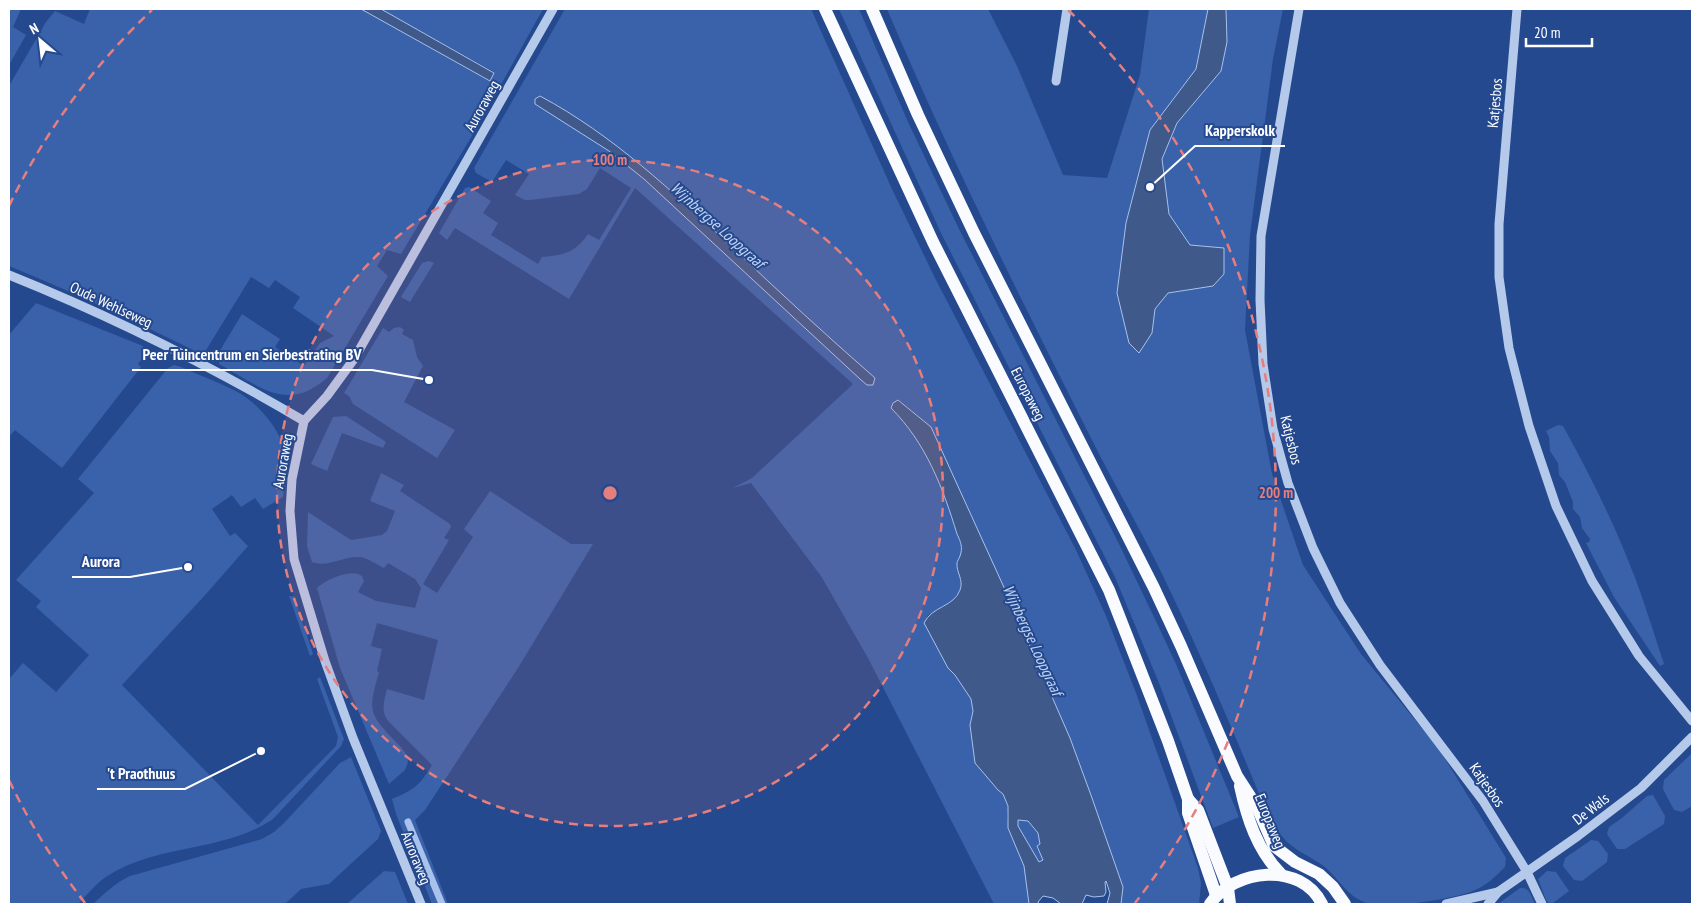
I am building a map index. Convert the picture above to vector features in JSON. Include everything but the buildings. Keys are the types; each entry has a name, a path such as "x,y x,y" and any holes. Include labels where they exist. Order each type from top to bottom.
{"main road":[{"name":"Europaweg","path":"825,9 933,242 1109,590 1140,666 1188,799 1188,813 1213,900"},
{"name":"Europaweg","path":"872,9 918,115 974,233 1154,588 1238,776 1257,807 1274,846 1295,862 1319,874 1333,887 1345,904"},
{"name":"Europaweg","path":"1238,776 1246,813 1263,852 1281,874"},
{"name":"Europaweg","path":"1188,799 1198,810 1228,888 1230,904"},
{"path":"1213,900 1228,888 1246,879 1281,874 1302,883 1319,898 1322,904"}],"street":[{"name":"Auroraweg","path":"420,904 353,738 326,661 294,559 290,511 292,479 304,421 327,396 354,359 461,173 552,9"},
{"path":"1056,81 1067,9"},
{"name":"Katjesbos","path":"1299,9 1261,236 1260,300 1263,364 1273,429 1288,483 1313,548 1340,603 1380,665 1439,740 1483,801 1527,872 1542,904"},
{"name":"Katjesbos","path":"1517,9 1499,224 1499,277 1511,356 1529,426 1556,506 1592,581 1639,656 1692,721"},
{"name":"Oude Wehlseweg","path":"9,275 108,317 207,367 304,421"},
{"name":"De Wals","path":"1488,904 1498,892 1578,836 1641,788 1692,737"},
{"name":"De Wals","path":"1446,904 1498,892"}],"shaded area":[{"path":"9,9 21,9 13,27 26,35 9,65"},
{"path":"90,9 361,9 489,81 494,72 381,9 543,9 479,124 401,254 387,250 377,266 388,276 327,378 312,389 298,394 285,395 260,387 219,364 219,352 242,314 280,339 275,347 304,366 320,343 334,336 293,308 300,297 275,280 269,288 251,277 203,355 155,331 9,266 9,86 46,22 55,11 84,24"},
{"path":"361,9 381,9 494,73 490,81"},
{"path":"565,9 811,9 892,189 935,278 1076,550 1106,616 1136,693 1198,868 1201,883 1199,904 1121,904 1123,887 1070,738 931,427 899,400 891,408 924,451 946,500 961,542 962,551 957,564 961,577 961,588 956,598 927,616 926,628 948,668 971,699 973,711 970,725 975,763 1003,794 1008,806 1007,818 1024,866 1029,904 994,904 868,658 821,576 751,483 733,488 752,478 853,384 635,188 569,299 455,228 447,240 439,233 465,188 469,187 491,201 483,213 498,223 491,235 538,264 542,257 563,254 574,249 588,234 599,240 631,188 600,168 587,189 579,194 525,200 515,195 529,174 506,160 492,182 476,173 474,168"},
{"path":"839,9 859,9 908,122 959,229 1119,544 1154,617 1176,664 1239,817 1213,828 1159,683 1115,577 941,233"},
{"path":"887,9 988,9 1017,66 1063,175 1107,178 1140,75 1149,9 1208,9 1196,69 1150,130 1126,223 1117,293 1152,333 1155,309 1168,293 1213,286 1190,245 1169,214 1162,159 1177,123 1221,71 1227,42 1226,9 1283,9 1273,59 1250,235 1245,330 1272,474 1303,565 1361,654 1439,749 1506,858 1505,867 1487,883 1454,897 1424,902 1382,905 1364,902 1351,894 1325,867 1289,843 1270,820 1177,606 1012,280 935,118"},
{"path":"1208,9 1226,9 1227,42 1221,71 1177,123 1162,159 1169,214 1190,245 1224,248 1224,274 1213,286 1168,293 1155,309 1152,333 1139,353 1129,343 1117,293 1126,223 1150,130 1196,69"},
{"path":"540,96 593,128 665,186 875,378 873,385 867,385 860,379 644,179 609,151 535,104 535,99"},
{"path":"429,261 434,263 410,302 401,297 422,263"},
{"path":"36,303 143,346 143,357 138,364 141,367 62,468 15,430 9,437 9,335"},
{"path":"400,327 404,330 402,334 413,340 417,357 423,366 404,402 455,430 437,458 353,404 349,396 344,393 383,328 389,332 394,328"},
{"path":"174,365 241,394 256,405 269,420 280,437 285,455 286,471 283,497 263,509 255,498 241,507 232,495 212,509 230,536 235,533 248,546 122,685 258,825 336,746 338,737 317,679 320,677 344,739 341,746 273,819 254,830 213,843 170,852 128,865 105,878 78,904 9,904 9,679 23,663 56,692 89,655 36,607 41,601 16,580 94,493 78,479 168,368"},
{"path":"898,400 931,427 1070,738 1123,887 1121,904 1107,904 1110,893 1106,881 1104,896 1094,897 1086,895 1082,904 1061,904 1053,898 1043,896 1038,902 1039,904 1029,904 1024,866 1008,828 1008,806 1003,794 975,763 970,725 973,711 971,699 948,668 924,623 932,613 953,600 960,590 961,583 957,563 961,553 960,542 946,500 932,467 914,436 891,408 893,403","holes":["1018,820 1028,821 1038,833 1040,844 1037,846 1043,860 1039,862 1018,826"]},
{"path":"346,416 386,442 383,448 342,433 327,471 311,464 333,417"},
{"path":"1558,425 1563,426 1623,547 1664,664 1660,666 1614,597 1586,543 1590,539 1582,528 1580,517 1573,509 1573,502 1565,482 1559,475 1558,463 1550,451 1549,437 1546,431"},
{"path":"381,473 404,485 400,491 450,524 451,527 444,538 449,540 423,584 437,593 473,537 464,529 490,491 571,544 593,544 518,668 425,810 415,820 448,904 432,904 396,814 392,799 416,786 432,765 389,722 384,714 387,689 424,700 438,640 377,623 371,646 382,649 373,695 373,711 380,724 404,751 408,762 405,770 389,784 340,668 317,588 338,576 351,573 357,574 362,576 364,581 358,592 376,601 415,608 421,588 415,579 388,563 384,568 359,557 323,564 312,562 307,546 308,512 351,540 382,535 387,531 395,511 370,501"},
{"path":"289,596 294,596 313,654 310,656"},
{"path":"1692,753 1692,806 1682,812 1674,810 1663,789 1664,780"},
{"path":"351,757 381,831 378,839 329,884 301,889 285,904 93,904 115,885 130,876 262,839 284,823 340,763"},
{"path":"1653,795 1665,816 1664,824 1625,849 1617,849 1607,834 1609,827 1647,796"},
{"path":"1018,820 1028,821 1038,833 1041,844 1037,846 1043,860 1038,862 1018,826"},
{"path":"1591,840 1598,841 1608,854 1607,862 1582,881 1574,880 1563,866 1565,858"},
{"path":"384,871 395,872 408,904 347,904"},
{"path":"1547,871 1556,872 1569,891 1553,903 1549,903 1546,900 1538,879"},
{"path":"1520,888 1528,891 1535,904 1498,904"}],"waterway":[{"path":"408,822 442,904"}],"place":[{"name":"Kapperskolk","path":"1150,187"},
{"name":"Peer Tuincentrum en Sierbestrating BV","path":"429,380"},
{"name":"Aurora","path":"188,567"},
{"name":"'t Praothuus","path":"261,751"}],"water label":[{"name":"Wijnbergse Loopgraaf","path":"718,225"},
{"name":"Wijnbergse Loopgraaf","path":"1033,640"}]}
